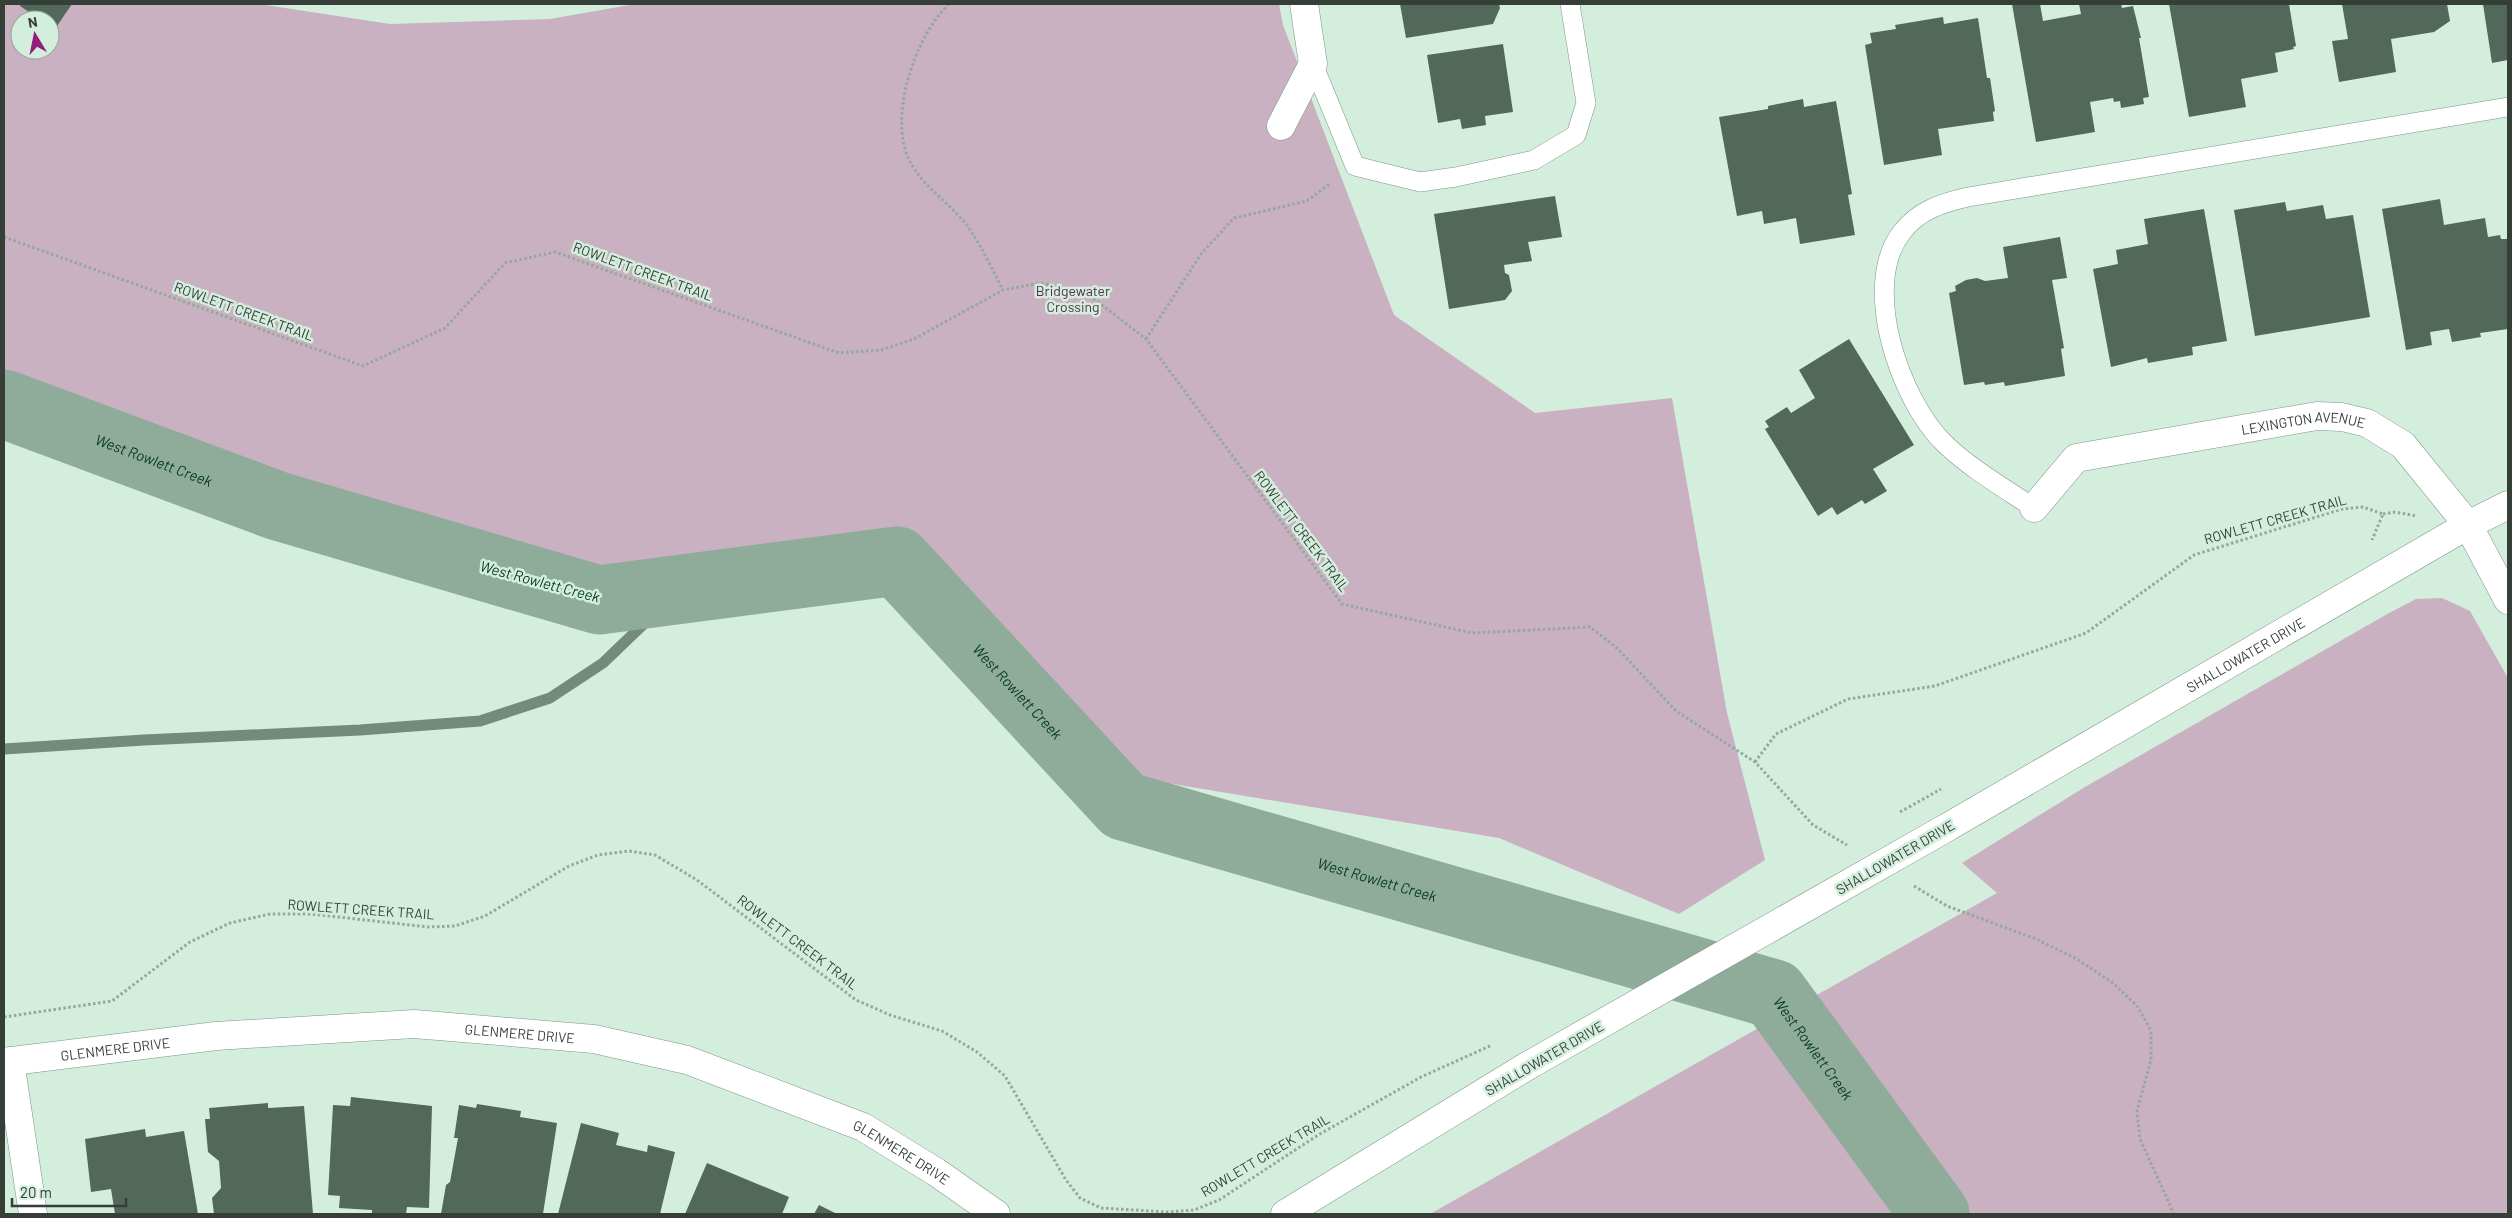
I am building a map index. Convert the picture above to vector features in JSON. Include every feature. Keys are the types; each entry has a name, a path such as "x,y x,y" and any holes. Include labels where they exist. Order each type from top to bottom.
{"street":[{"path":"1281,126 1313,64 1304,4"},
{"name":"LEXINGTON AVENUE","path":"2034,508 2076,458 2317,416 2342,418 2367,423 2403,445 2468,525 2508,600"},
{"name":"SHALLOWATER DRIVE","path":"1285,1214 1529,1065 1946,828 2468,525 2508,505"},
{"name":"GLENMERE DRIVE","path":"7,1062 216,1036 414,1024 594,1039 687,1060 862,1128 936,1172 996,1214"},
{"path":"7,1062 33,1214"}],"lane":[{"path":"1313,64 1355,166 1420,182 1534,160 1576,135 1586,103 1570,4"},
{"path":"2034,508 1991,480 1944,443 1909,395 1889,339 1885,280 1890,255 1894,247 1902,232 1920,214 1943,202 2508,107"}],"path":[{"path":"949,4 925,37 910,68 904,99 902,133 907,155 921,177 970,229 1002,290"},
{"path":"1146,339 1201,254 1234,218 1307,201 1355,166"},
{"name":"ROWLETT CREEK TRAIL","path":"4,238 363,366 445,328 505,263 555,252 839,354 881,350 914,339 1002,290 1040,283 1068,288 1094,299 1146,339 1342,604 1472,633 1590,627 1618,649 1676,711 1755,762 1813,825 1855,850"},
{"name":"ROWLETT CREEK TRAIL","path":"1755,762 1776,734 1848,698 1935,686 2086,633 2194,555 2342,509 2364,507 2383,514 2369,546"},
{"path":"1909,807 1944,787"},
{"name":"ROWLETT CREEK TRAIL","path":"4,1017 112,1001 190,942 230,923 270,914 311,914 428,927 456,926 485,916 569,866 598,855 629,850 655,855 697,880 856,1000 890,1015 942,1031 977,1052 1005,1076 1066,1180 1080,1198 1101,1208 1136,1213 1167,1212 1194,1210 1219,1200 1318,1135 1421,1077 1495,1044"},
{"path":"1913,886 1947,906 2036,939 2077,959 2113,983 2138,1007 2151,1031 2151,1060 2137,1111 2140,1139 2174,1214"}],"green space":[{"name":"Bridgewater Crossing","path":"4,4 259,4 390,24 550,19 635,4 1279,4 1283,25 1394,315 1535,413 1672,398 1727,713 1765,860 1679,914 1499,838 1143,779 913,545 594,584 4,381"},
{"path":"2442,598 2470,611 2508,678 2508,1214 1430,1214 1997,893 1962,863 2085,787 2389,613 2416,599"}],"building":[{"path":"21,4 72,4 60,22 60,10 26,10 20,6"},
{"path":"1400,4 1499,4 1500,8 1493,24 1406,38"},
{"path":"2012,4 2040,4 2043,21 2081,14 2079,4 2121,4 2122,8 2133,6 2141,38 2139,38 2149,97 2143,98 2144,104 2121,108 2120,101 2114,102 2113,98 2090,102 2095,132 2036,142"},
{"path":"2169,4 2289,4 2296,46 2293,47 2294,49 2275,53 2278,72 2241,79 2246,107 2189,117"},
{"path":"2342,4 2447,4 2450,21 2434,32 2391,39 2396,72 2339,82 2332,41 2348,39"},
{"path":"2483,4 2508,4 2508,60 2492,63"},
{"path":"1943,17 1944,24 1978,18 1987,78 1990,78 1995,111 1993,112 1994,121 1938,129 1942,155 1884,165 1865,45 1872,43 1870,33 1896,29 1895,25"},
{"path":"1503,44 1513,112 1485,116 1486,125 1462,129 1460,119 1438,123 1427,55"},
{"path":"1803,99 1804,107 1836,101 1852,194 1848,195 1855,235 1800,244 1796,218 1764,224 1762,211 1737,216 1719,117 1768,109 1768,106"},
{"path":"1555,196 1562,237 1528,242 1532,261 1504,265 1505,273 1509,275 1512,291 1505,300 1449,309 1434,214"},
{"path":"2440,199 2444,225 2485,218 2488,237 2500,235 2501,239 2507,239 2508,329 2480,333 2481,337 2452,342 2449,329 2430,332 2432,345 2406,350 2382,209"},
{"path":"2285,202 2287,211 2323,205 2326,219 2353,215 2370,317 2255,336 2234,210"},
{"path":"2204,209 2227,341 2192,347 2193,355 2148,363 2147,358 2111,367 2093,269 2118,264 2116,250 2148,244 2144,219"},
{"path":"2060,237 2067,278 2052,280 2064,348 2061,349 2065,376 2005,386 2004,382 1985,385 1984,382 1964,385 1949,293 1956,291 1955,286 1966,280 1977,278 1985,281 2008,278 2003,247"},
{"path":"1849,339 1914,445 1873,469 1887,491 1865,504 1862,500 1837,515 1832,507 1818,516 1765,429 1769,427 1765,421 1787,407 1791,413 1815,398 1799,370"},
{"path":"351,1097 432,1106 429,1208 407,1207 406,1214 372,1214 372,1210 339,1208 340,1196 328,1195 333,1105 350,1106"},
{"path":"268,1103 268,1108 304,1106 313,1214 214,1214 212,1198 221,1188 219,1161 208,1152 205,1119 210,1119 209,1108"},
{"path":"477,1104 521,1111 520,1117 557,1123 543,1214 441,1214 446,1185 450,1182 458,1138 454,1138 459,1105 476,1108"},
{"path":"581,1123 619,1133 616,1145 647,1152 648,1145 675,1152 660,1214 558,1214"},
{"path":"145,1129 146,1137 184,1131 198,1214 115,1214 111,1189 91,1192 85,1139"},
{"path":"707,1163 789,1197 782,1214 685,1214"},
{"path":"819,1205 837,1214 814,1214"}],"waterway":[{"name":"West Rowlett Creek","path":"4,404 278,506 599,600 897,561 1124,806 1774,994 1935,1214"},
{"path":"4,749 144,740 360,730 480,721 550,698 603,663 679,590"}]}
